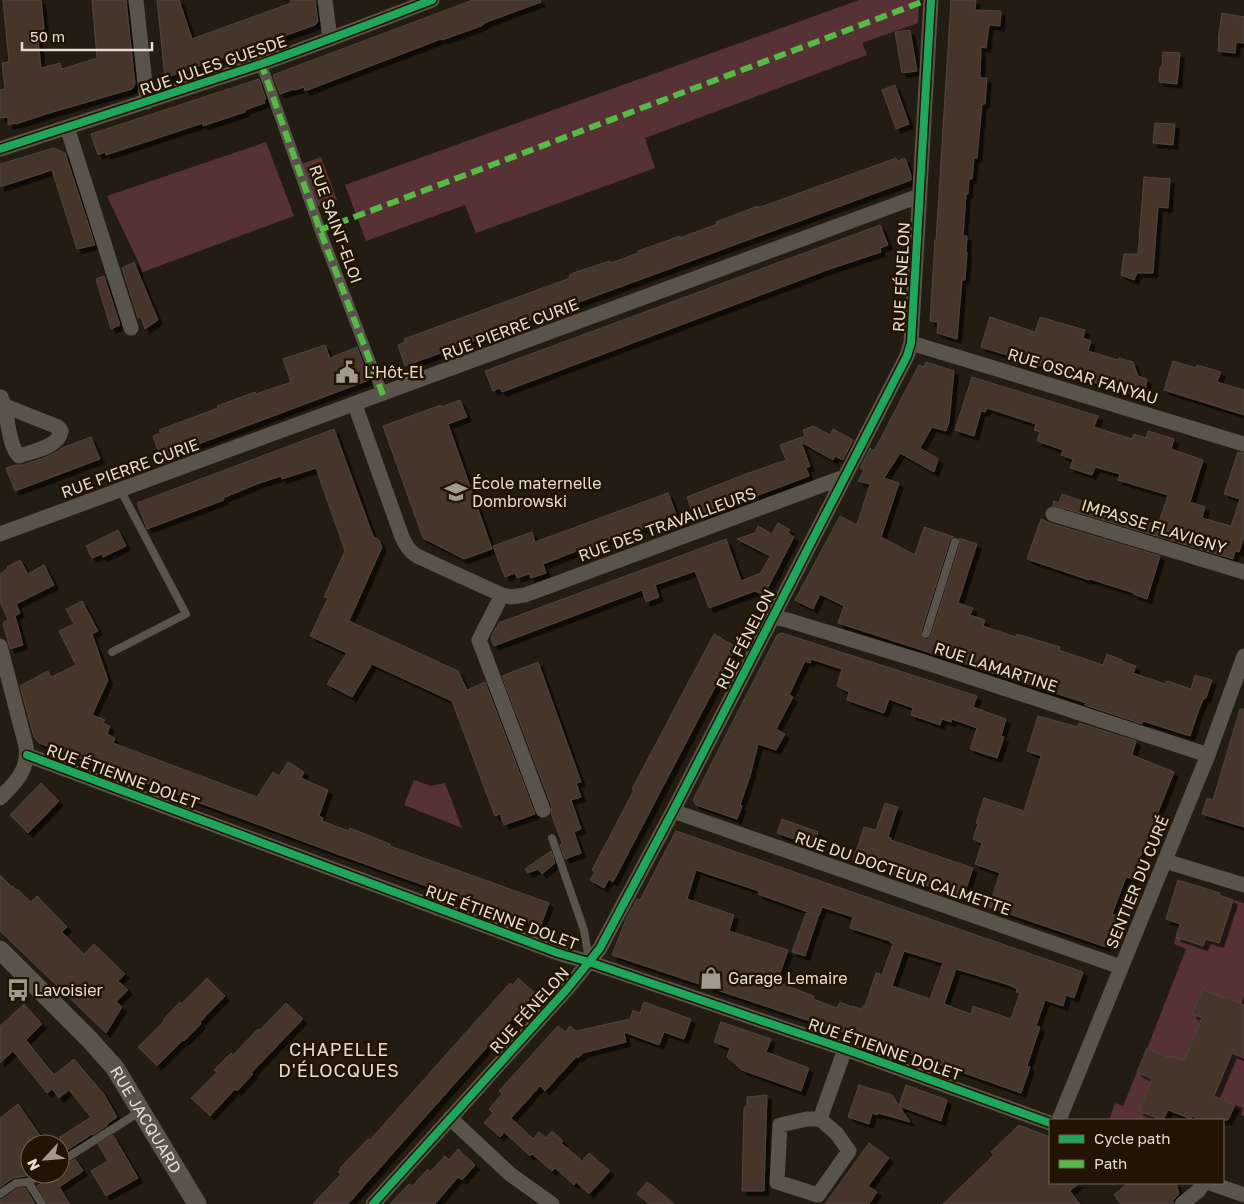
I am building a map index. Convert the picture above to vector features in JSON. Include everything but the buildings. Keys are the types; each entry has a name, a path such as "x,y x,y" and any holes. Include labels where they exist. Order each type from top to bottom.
{"street":[{"path":"136,0 147,102"},
{"path":"325,0 330,39"},
{"name":"RUE JULES GUESDE","path":"0,149 262,63 432,0"},
{"name":"RUE FÉNELON","path":"373,1204 590,962 608,935 907,356 911,343 931,0"},
{"name":"RUE SAINT-ELOI","path":"262,63 320,230 383,394"},
{"path":"67,127 131,328"},
{"name":"RUE PIERRE CURIE","path":"0,534 919,196"},
{"name":"RUE OSCAR FANYAU","path":"911,343 1244,444"},
{"path":"355,405 402,537 411,552 502,595 479,640 543,810"},
{"name":"RUE DES TRAVAILLEURS","path":"502,595 511,597 525,595 844,477"},
{"name":"IMPASSE FLAVIGNY","path":"1053,514 1244,572"},
{"name":"RUE LAMARTINE","path":"772,617 919,655 1208,755"},
{"path":"0,646 27,755 20,776 0,798"},
{"name":"SENTIER DU CURÉ","path":"1059,1119 1208,755 1244,656"},
{"name":"RUE ÉTIENNE DOLET","path":"27,755 558,953 590,962 845,1049 1049,1123"},
{"name":"RUE DU DOCTEUR CALMETTE","path":"673,811 1121,967"},
{"path":"1165,861 1244,885"},
{"name":"RUE JACQUARD","path":"0,950 116,1068 197,1204"},
{"path":"820,1119 845,1049"},
{"path":"450,1118 510,1174 552,1204"},
{"path":"807,1119 820,1119 837,1134 849,1151 818,1195 777,1182 780,1125 807,1119"},
{"path":"1182,1204 1203,1184"},
{"path":"1213,1184 1244,1195"}],"lane":[{"path":"112,652 186,614 121,490"},
{"path":"926,634 955,542"},
{"path":"552,838 584,930 590,962"},
{"path":"70,1156 141,1110"},
{"path":"0,1194 16,1183 20,1183"},
{"path":"29,1184 42,1204"}],"shaded area":[{"path":"859,0 919,0 918,23 862,43 867,55 645,138 655,168 476,233 465,205 366,241 345,185"},
{"path":"266,142 294,216 143,272 107,196"},
{"path":"321,157 337,200 316,207 301,164"},
{"path":"414,780 431,786 445,783 462,828 404,805"},
{"path":"1233,900 1244,903 1244,996 1241,1004 1202,989 1192,1013 1202,1018 1189,1049 1186,1063 1147,1049 1186,949 1174,944 1176,937 1203,946 1206,939 1219,943"},
{"path":"1231,1053 1244,1058 1244,1116 1241,1115 1243,1108 1214,1096"},
{"path":"1137,1072 1152,1079 1139,1111 1159,1119 1109,1119 1115,1103 1123,1106"}],"marked path":[{"path":"320,230 927,0"},
{"path":"261,63 320,230 383,395"}],"cycle path":[{"path":"0,149 261,64 432,0"},
{"path":"373,1204 567,989 600,948 673,811 907,356 911,343 931,0"},
{"path":"27,755 558,953 845,1049 1049,1123"}],"place":[{"name":"L'Hôt-El","path":"347,372"},
{"name":"École maternelle Dombrowski","path":"456,492"},
{"name":"Garage Lemaire","path":"711,978"},
{"name":"Lavoisier","path":"18,990"}],"district":[{"name":"CHAPELLE D'ÉLOCQUES","path":"339,1059"}]}
